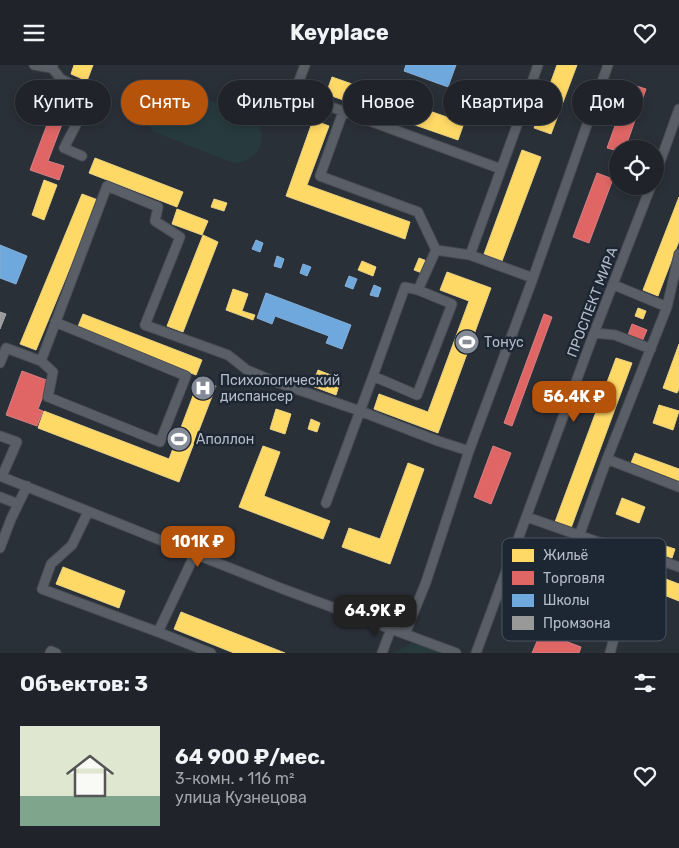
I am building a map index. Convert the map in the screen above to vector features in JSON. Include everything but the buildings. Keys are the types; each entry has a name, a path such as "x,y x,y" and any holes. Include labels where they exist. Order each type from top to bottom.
{"street":[{"path":"34,65 52,67 61,79 87,92 78,121 64,148 82,156"},
{"path":"299,80 305,65"},
{"path":"470,255 538,65"},
{"path":"405,634 426,583 470,451 608,65"},
{"path":"333,108 343,112 320,176 418,211 436,250 418,290"},
{"path":"664,151 679,109"},
{"path":"379,125 501,169"},
{"path":"41,361 107,186 158,207 155,221 180,237 145,325 228,355 247,370 272,381 470,451"},
{"name":"ПРОСПЕКТ МИРА","path":"519,538 594,333 648,195"},
{"path":"436,250 470,255 533,278"},
{"path":"580,536 607,459 667,307 679,257"},
{"path":"614,285 667,307"},
{"path":"326,503 405,287 418,290 452,304 417,395 373,376"},
{"path":"0,363 6,349 41,361 53,372 48,397 160,442 186,376 55,322"},
{"path":"594,333 615,335 650,349"},
{"path":"0,436 17,442 4,462 1,476 195,555 456,653"},
{"path":"607,459 679,487"},
{"path":"0,548 27,486"},
{"path":"0,497 18,504"},
{"path":"88,512 72,545 51,564 42,589 211,653"},
{"path":"527,517 586,538"},
{"path":"158,632 195,555"},
{"path":"666,562 679,567"},
{"name":"ПРОСПЕКТ МИРА","path":"476,653 502,582"},
{"path":"382,653 391,629"},
{"path":"50,653 51,651 56,653"}],"green space":[{"path":"208,100 218,104 218,125 258,125 262,139 256,153 250,158 242,162 233,163 155,132 149,126 208,125"},
{"path":"412,643 442,653 393,653"}],"place":[{"name":"Тонус","path":"467,342"},
{"name":"Психологический диспансер","path":"203,388"},
{"name":"Аполлон","path":"179,439"}]}
